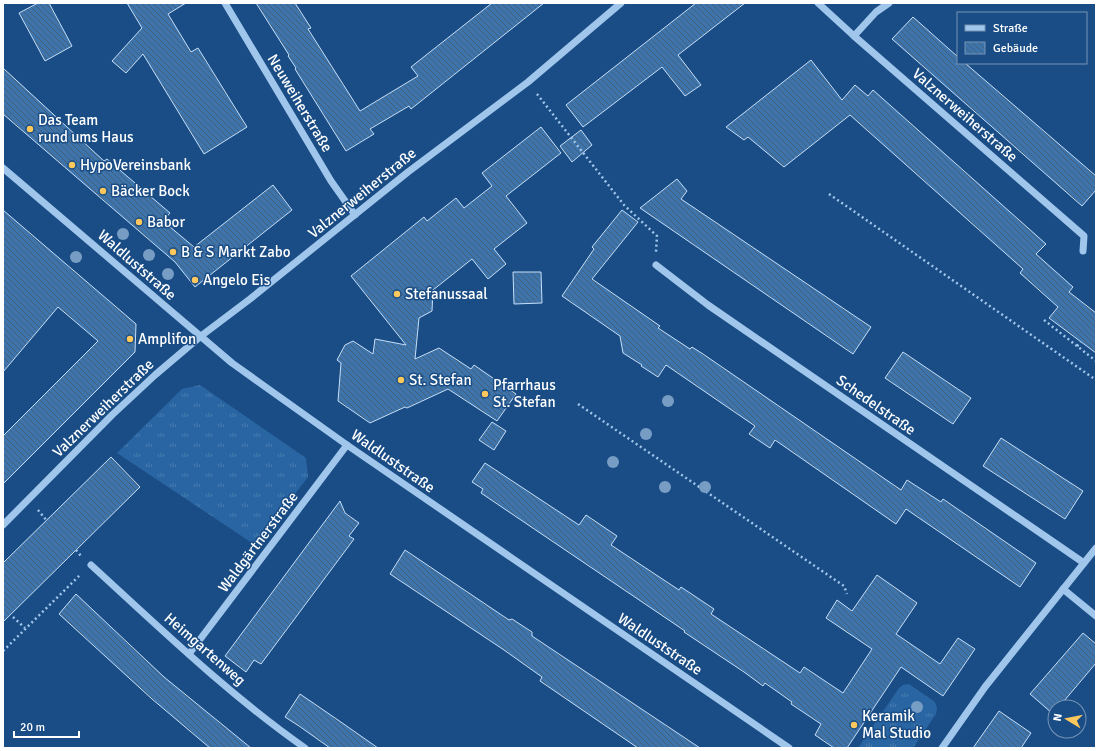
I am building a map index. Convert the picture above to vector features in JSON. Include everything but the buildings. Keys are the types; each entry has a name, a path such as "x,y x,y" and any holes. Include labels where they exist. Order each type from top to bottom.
{"street":[{"name":"Neuweiherstraße","path":"225,3 331,181 355,215"},
{"name":"Valznerweiherstraße","path":"3,524 112,415 155,375 201,336 250,299 408,172 528,82 621,3"},
{"name":"Valznerweiherstraße","path":"818,3 1084,236 1083,251"},
{"path":"854,36 876,12 889,3"},
{"name":"Waldluststraße","path":"3,168 232,363 347,446 789,748"},
{"name":"Schedelstraße","path":"656,265 708,305 1084,563"},
{"name":"Waldgärtnerstraße","path":"189,654 347,446"},
{"path":"942,748 985,687 1096,548"},
{"name":"Heimgartenweg","path":"91,565 189,654 270,723 305,748"},
{"path":"1063,589 1096,616"}],"path":[{"path":"528,82 624,205 657,236 656,265"},
{"path":"829,194 1096,380"},
{"path":"1044,320 1096,361"},
{"path":"1077,346 1081,342"},
{"path":"578,404 844,586 848,594"},
{"path":"3,651 91,565"},
{"path":"13,617 25,628"}],"green space":[{"path":"200,385 306,458 308,477 255,545 117,453 182,389"},
{"path":"909,684 935,702 937,708 936,714 913,748 858,748 899,688 903,685"}],"place":[{"name":"Das Team rund ums Haus","path":"30,129"},
{"name":"HypoVereinsbank","path":"72,165"},
{"name":"Bäcker Bock","path":"103,191"},
{"name":"Babor","path":"139,222"},
{"name":"B & S Markt Zabo","path":"173,252"},
{"name":"Angelo Eis","path":"195,280"},
{"name":"Stefanussaal","path":"397,294"},
{"name":"Amplifon","path":"130,339"},
{"name":"St. Stefan","path":"401,380"},
{"name":"Pfarrhaus St. Stefan","path":"485,394"},
{"name":"Keramik Mal Studio","path":"854,725"}]}
